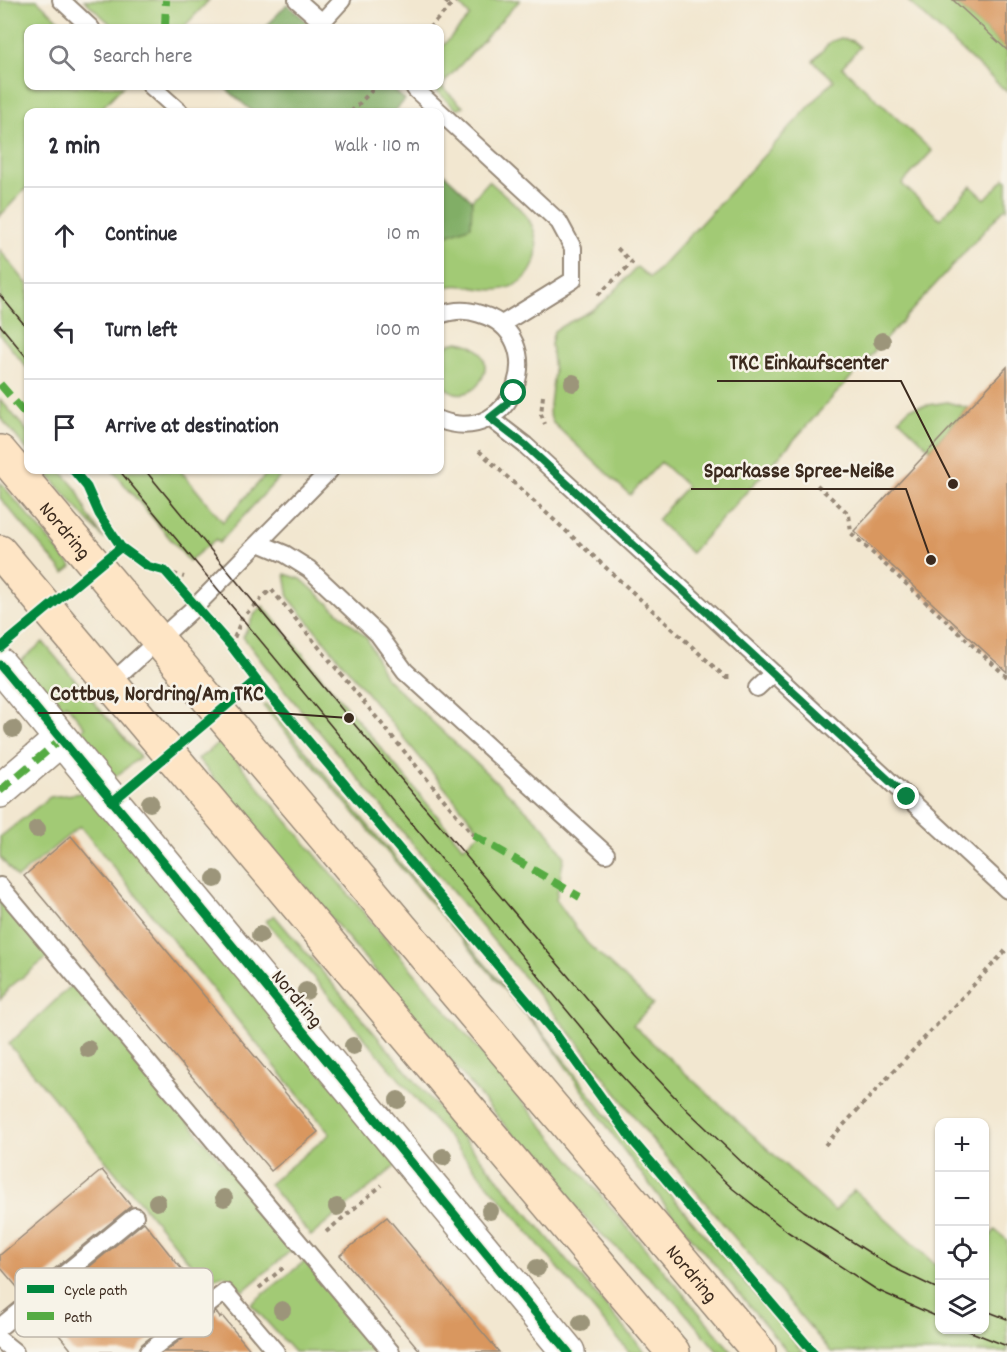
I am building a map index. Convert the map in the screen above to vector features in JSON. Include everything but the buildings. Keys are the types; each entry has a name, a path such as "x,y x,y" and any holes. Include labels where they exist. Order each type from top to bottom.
{"main road":[{"name":"Nordring","path":"0,452 759,1352"},
{"path":"0,552 673,1352"}],"street":[{"name":"Nordring","path":"0,665 568,1352"},
{"path":"0,791 61,739"}],"lane":[{"path":"61,0 87,24"},
{"path":"297,0 322,22 342,0"},
{"path":"155,90 176,108"},
{"path":"417,90 436,108"},
{"path":"444,115 559,222 573,249 573,280 502,324"},
{"path":"444,314 470,310 502,324 514,342 519,359 519,376 514,393 504,407 490,418 475,424 458,425 444,421"},
{"path":"490,418 525,445 1007,890"},
{"path":"111,683 195,608 326,474"},
{"path":"259,543 285,554 309,569 378,634 405,671 606,854"},
{"path":"757,688 773,673"},
{"path":"0,886 391,1352"},
{"path":"72,1268 135,1216"},
{"path":"213,1302 225,1293 276,1352"},
{"path":"0,1327 15,1315"},
{"path":"148,1352 168,1337"},
{"path":"0,1340 15,1352"}],"path":[{"path":"433,24 456,0"},
{"path":"445,1 451,6"},
{"path":"355,108 372,90"},
{"path":"594,298 632,263 617,248"},
{"path":"544,389 541,414 546,425"},
{"path":"474,448 725,677 773,673"},
{"path":"817,485 849,514 851,533 877,560 1007,677"},
{"path":"231,646 242,618 271,589 473,835"},
{"path":"825,1145 1007,949"}],"green space":[{"path":"0,0 37,0 63,24 24,24 24,90 119,90 102,108 24,108 24,190 0,216"},
{"path":"84,0 209,0 187,24 111,24"},
{"path":"465,0 520,0 444,83 444,45 470,16 460,5"},
{"path":"907,0 953,0 1007,50 1007,92"},
{"path":"287,4 310,24 269,24"},
{"path":"841,38 853,41 860,47 842,67 932,151 902,184 940,219 971,186 985,199 1005,178 1007,180 1007,209 1005,208 691,553 657,520 687,486 661,462 630,495 553,423 549,413 554,372 551,344 554,331 598,306 637,267 650,278 834,80 813,61 830,42"},
{"path":"444,89 463,107 456,109 435,90"},
{"path":"228,90 394,90 405,100 398,108 248,108"},
{"path":"444,174 472,200 489,181 529,220 536,241 537,252 534,262 530,272 523,279 503,289 487,290 456,285 444,288"},
{"path":"444,174 472,200 471,226 444,236"},
{"path":"0,250 24,280 24,364 0,335"},
{"path":"458,342 474,347 483,357 485,368 482,379 474,388 464,393 452,392 444,385 444,349 450,344"},
{"path":"0,399 24,427 24,446 0,417"},
{"path":"947,402 968,408 930,449 899,419 910,408"},
{"path":"47,474 63,474 77,490 88,515 104,539"},
{"path":"115,474 183,474 223,522 266,474 282,474 219,543 216,539 189,561"},
{"path":"0,482 72,567 64,573 0,498"},
{"path":"285,574 301,579 367,638 385,677 546,829 564,856 556,900 587,943 653,1004 633,1025 835,1211 854,1190 935,1264 935,1334 989,1334 989,1237 995,1230 1007,1240 1007,1352 831,1352 649,1136 577,1041 276,680 243,637 254,615 263,606 463,847 481,832 289,598"},
{"path":"43,642 140,757 115,777 78,734 85,727 66,704 58,710 18,663"},
{"path":"266,704 549,1040 627,1143 803,1352 788,1352 672,1214 622,1148 548,1041 263,706"},
{"path":"221,742 732,1352 718,1352 675,1301 595,1228 553,1183 198,759"},
{"path":"81,793 104,809 398,1164 311,1236 269,1184 330,1134 80,826 17,878 0,857 0,837 50,797"},
{"path":"0,895 52,954 10,987 0,1000"},
{"path":"274,915 645,1352 629,1352 266,921"},
{"path":"73,984 294,1248 243,1291 225,1275 213,1279 213,1268 194,1268 9,1044"},
{"path":"305,1261 379,1352 294,1352 251,1304"}],"tram line":[{"path":"0,295 24,324"},
{"path":"0,325 24,354"},
{"path":"122,474 618,1072 670,1128 733,1189 788,1232 877,1290 935,1316"},
{"path":"148,474 349,718 636,1056 688,1111 749,1169 804,1211 892,1267 935,1288"},
{"path":"989,1312 1007,1319"},
{"path":"976,1334 1007,1346"}],"marked path":[{"path":"165,24 166,0"},
{"path":"0,384 24,412"},
{"path":"0,791 61,739"},
{"path":"473,835 580,897"}],"cycle path":[{"path":"76,474 87,487 99,514 121,547 147,566 165,571 231,646 257,680 557,1036 633,1141 813,1352"},
{"path":"0,648 121,547"},
{"path":"0,665 568,1352"},
{"path":"112,802 257,680"}],"place":[{"name":"TKC Einkaufscenter","path":"953,484"},
{"name":"Sparkasse Spree-Neiße","path":"931,560"},
{"name":"Cottbus, Nordring/Am TKC","path":"349,718"}],"route":[{"path":"514,393 504,407 490,418 525,445 907,797"}]}
